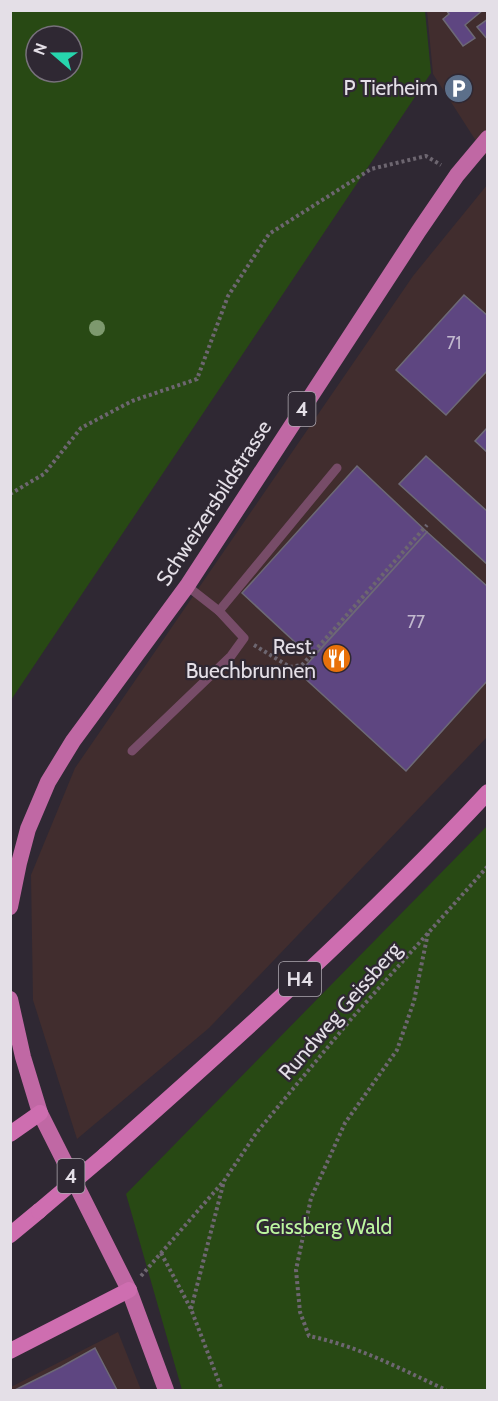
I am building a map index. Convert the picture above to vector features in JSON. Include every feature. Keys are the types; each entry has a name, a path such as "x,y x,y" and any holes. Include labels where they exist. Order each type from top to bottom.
{"highway":[{"name":"H4","path":"10,1235 105,1155 277,1001 488,792"},
{"path":"10,1134 40,1113"},
{"path":"10,1351 129,1290"}],"main road":[{"name":"Schweizersbildstrasse","path":"10,907 28,829 48,782 73,741 187,586 411,242 457,175 488,138"},
{"name":"4","path":"10,999 23,1057 40,1113 129,1290 166,1390"}],"lane":[{"path":"219,611 337,468"},
{"path":"132,752 231,656 244,638 219,611 187,586"}],"path":[{"path":"10,494 44,474 81,428 132,401 197,379 228,296 269,234 371,169 426,156 457,175"},
{"path":"244,638 290,667 302,665 427,525"},
{"name":"Rundweg Geissberg","path":"129,1290 224,1181 257,1132 352,1018 488,866"},
{"path":"428,933 414,1001 397,1050 345,1123 312,1198 296,1270 300,1312 309,1336 331,1340 373,1356 446,1390"},
{"name":"Rundweg Geissberg","path":"191,1309 224,1181"},
{"path":"161,1253 191,1309 222,1390"}],"shaded area":[{"path":"427,11 487,11 487,158 433,74"},
{"path":"487,185 487,737 209,1028 77,1139 33,1000 31,875 75,768 413,276"},
{"path":"118,1332 141,1390 11,1390 11,1387"}],"green space":[{"path":"11,10 425,11 431,73 11,700"},
{"name":"Geissberg Wald","path":"487,826 487,1390 182,1390 126,1194"}],"building":[{"path":"446,10 483,10 465,25 475,38 463,46 443,19 449,14"},
{"path":"488,19 488,40 477,27"},
{"path":"464,295 488,316 488,370 446,415 396,370"},
{"path":"488,427 488,453 475,441"},
{"path":"426,456 488,512 488,565 399,484"},
{"path":"357,466 427,532 312,658 242,593"},
{"path":"427,532 488,587 488,680 406,771 299,673"},
{"path":"95,1348 117,1390 15,1390 61,1367"}],"place":[{"name":"P Tierheim","path":"459,88"},
{"name":"Rest. Buechbrunnen","path":"337,659"}]}
